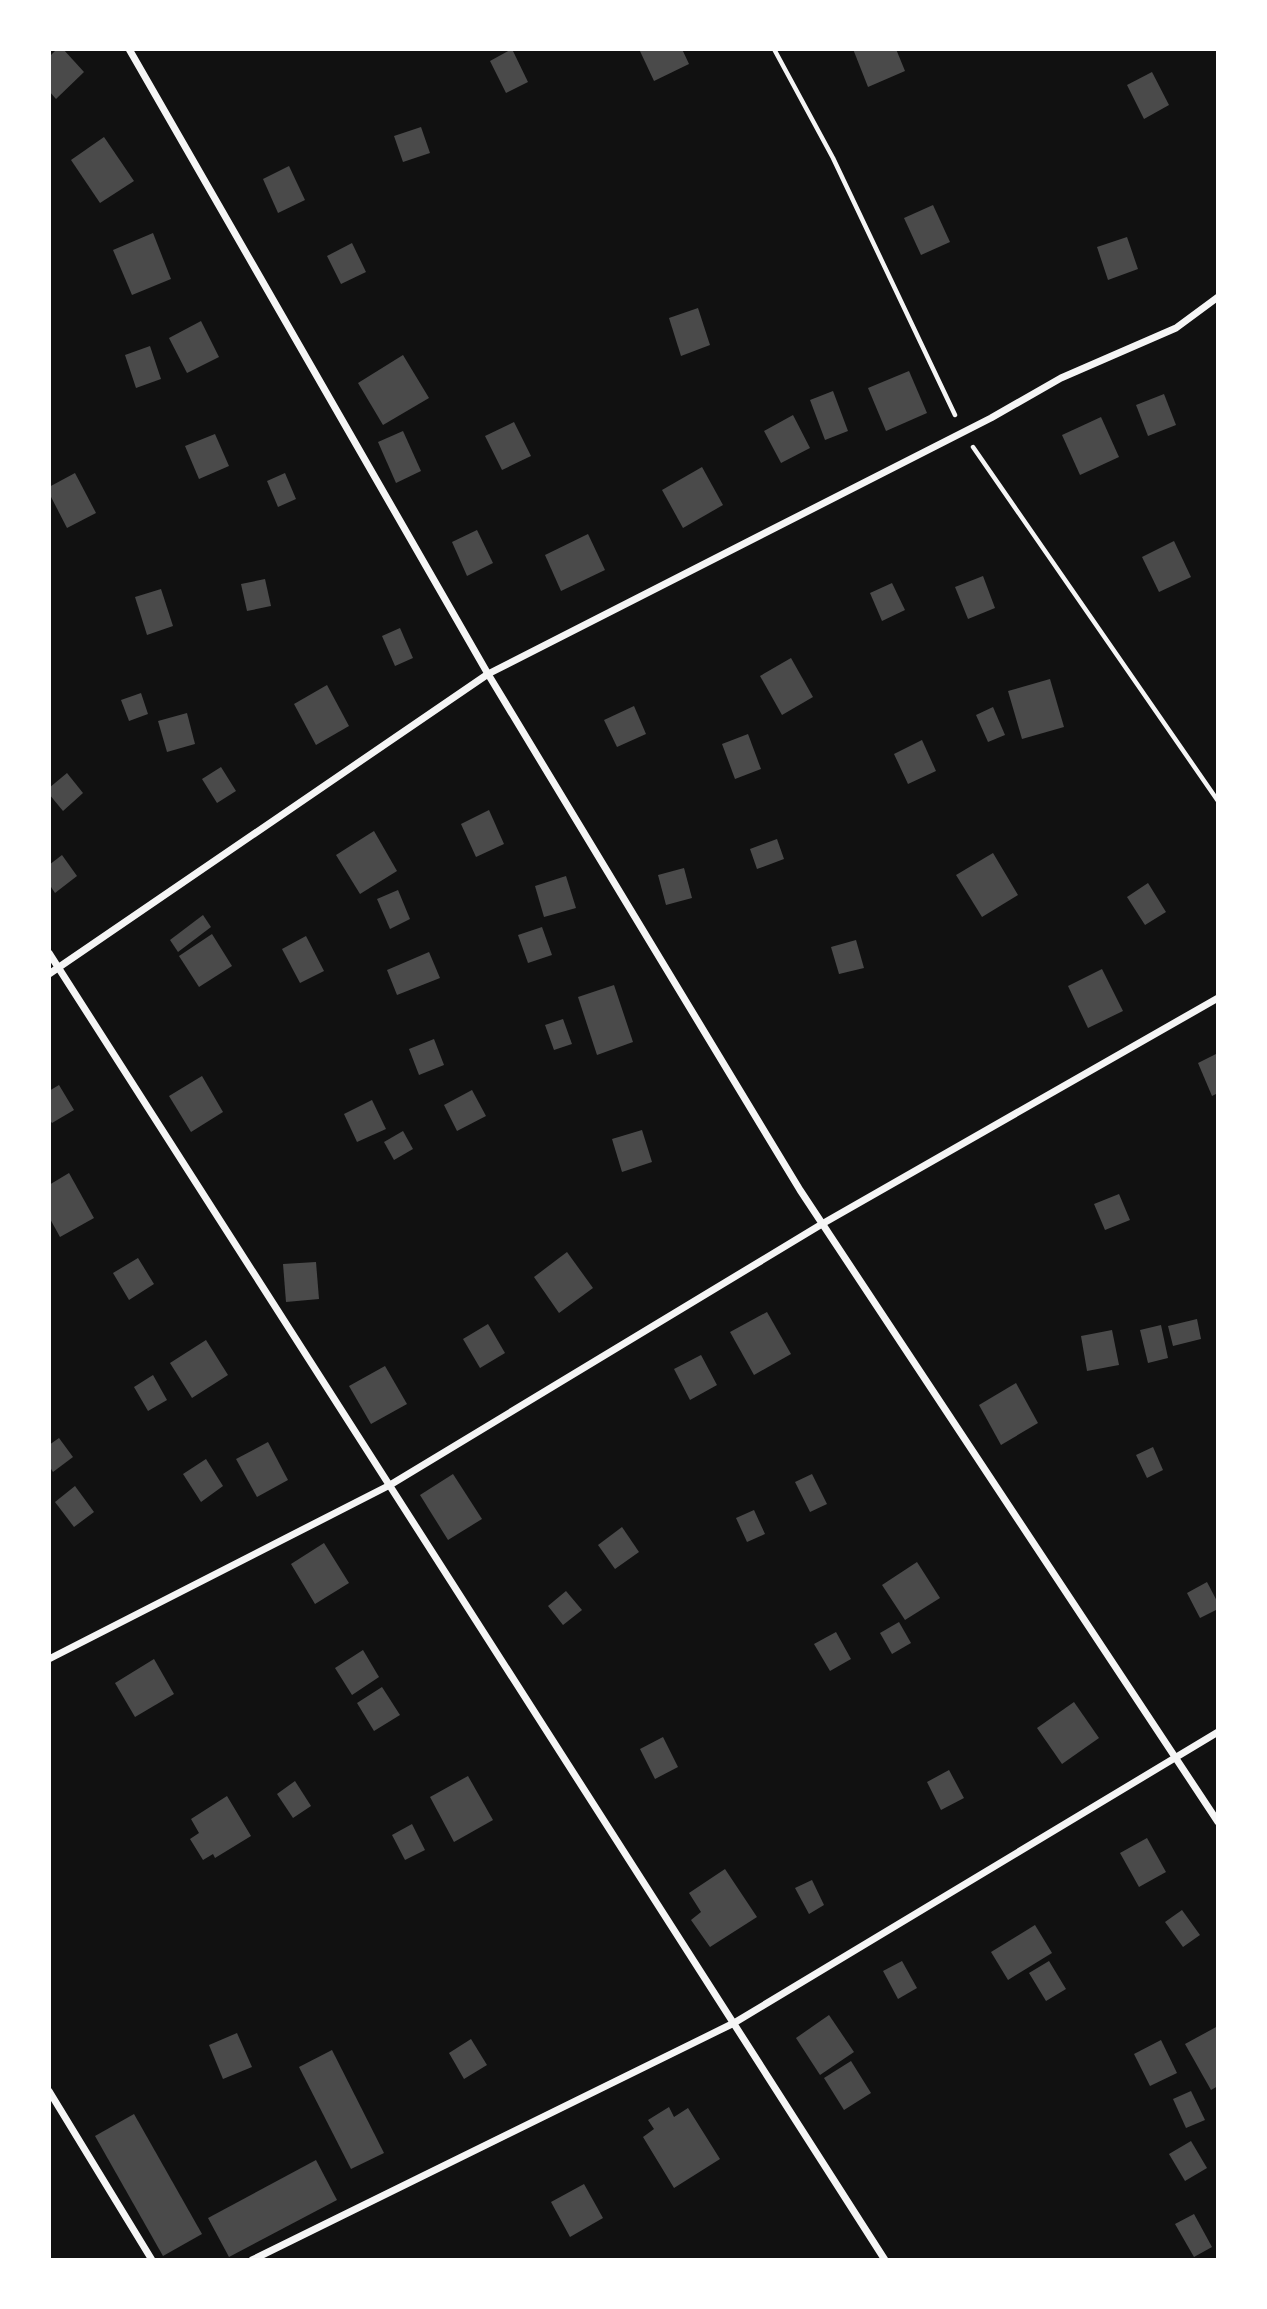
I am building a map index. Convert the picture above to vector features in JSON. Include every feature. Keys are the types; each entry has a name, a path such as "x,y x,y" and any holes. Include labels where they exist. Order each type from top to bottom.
{"street":[{"path":"129,49 488,674 822,1224 1218,1822"},
{"path":"49,974 488,674 991,418 1061,377 1176,328 1218,298"},
{"path":"49,953 885,2260"},
{"path":"49,1659 390,1485 822,1224 1218,998"},
{"path":"252,2260 734,2023 1218,1732"},
{"path":"49,2091 152,2260"}],"building":[{"path":"57,49 63,49 84,72 56,99 49,91 49,57"},
{"path":"512,49 528,82 506,93 490,61"},
{"path":"639,49 682,49 689,64 654,81"},
{"path":"853,49 896,49 905,71 868,87"},
{"path":"1152,72 1169,105 1144,119 1127,85"},
{"path":"421,127 430,153 403,162 394,136"},
{"path":"104,137 134,181 100,203 71,160"},
{"path":"289,166 305,200 278,213 263,179"},
{"path":"933,205 950,242 921,255 904,218"},
{"path":"153,233 171,279 132,295 113,250"},
{"path":"1127,237 1138,269 1108,280 1097,247"},
{"path":"352,243 366,272 341,284 327,256"},
{"path":"698,308 710,345 681,356 669,318"},
{"path":"201,321 219,357 187,373 169,338"},
{"path":"150,346 161,379 136,388 125,355"},
{"path":"403,355 429,398 383,425 358,383"},
{"path":"909,371 927,413 886,431 868,388"},
{"path":"833,391 848,431 825,440 810,400"},
{"path":"1164,394 1176,425 1148,436 1136,405"},
{"path":"793,415 810,448 781,463 764,431"},
{"path":"1101,417 1119,457 1080,475 1062,435"},
{"path":"514,422 531,456 502,470 485,436"},
{"path":"403,431 421,471 396,483 378,442"},
{"path":"215,434 229,466 199,479 185,446"},
{"path":"702,467 723,505 683,528 662,490"},
{"path":"75,473 96,513 67,528 49,493 49,487"},
{"path":"285,473 296,499 278,507 267,481"},
{"path":"477,530 493,563 467,576 452,542"},
{"path":"588,534 605,570 561,591 545,555"},
{"path":"1174,541 1191,577 1159,592 1142,557"},
{"path":"983,576 995,608 968,619 955,587"},
{"path":"265,579 271,606 247,611 241,584"},
{"path":"892,583 905,610 882,621 870,593"},
{"path":"161,589 173,626 147,635 135,597"},
{"path":"400,628 413,658 395,666 382,636"},
{"path":"791,658 813,697 782,715 760,676"},
{"path":"1050,679 1064,727 1022,739 1008,691"},
{"path":"327,685 349,726 316,745 294,704"},
{"path":"141,693 148,714 129,721 121,700"},
{"path":"634,706 646,734 617,747 604,720"},
{"path":"993,707 1005,735 988,742 976,715"},
{"path":"187,713 195,744 167,752 158,721"},
{"path":"748,734 761,769 735,779 722,744"},
{"path":"922,740 936,771 908,784 894,754"},
{"path":"221,767 236,791 217,803 202,779"},
{"path":"67,773 83,793 63,811 49,794 49,788"},
{"path":"489,810 504,844 476,857 461,824"},
{"path":"374,831 397,871 360,894 336,855"},
{"path":"777,839 784,859 757,869 750,849"},
{"path":"993,853 1018,895 982,917 956,875"},
{"path":"62,855 77,876 55,893 49,884 49,865"},
{"path":"684,868 692,898 666,905 658,875"},
{"path":"566,876 576,908 544,917 535,886"},
{"path":"1148,883 1166,912 1145,925 1127,897"},
{"path":"398,890 410,919 390,929 377,899"},
{"path":"203,915 211,927 178,952 170,940"},
{"path":"542,927 552,955 528,963 518,935"},
{"path":"212,934 232,966 199,987 179,956"},
{"path":"306,936 324,971 300,983 282,949"},
{"path":"856,940 864,968 839,974 831,947"},
{"path":"429,952 440,978 397,995 387,970"},
{"path":"1102,969 1123,1011 1088,1028 1068,986"},
{"path":"614,985 633,1042 597,1055 578,997"},
{"path":"563,1019 572,1044 554,1050 545,1025"},
{"path":"434,1039 444,1065 419,1075 409,1049"},
{"path":"1218,1053 1218,1093 1212,1096 1198,1063"},
{"path":"202,1076 223,1112 191,1132 169,1096"},
{"path":"59,1085 74,1110 52,1123 49,1119 49,1091"},
{"path":"472,1090 486,1116 457,1131 444,1105"},
{"path":"372,1100 386,1129 357,1142 344,1114"},
{"path":"642,1130 652,1162 622,1172 612,1139"},
{"path":"403,1131 413,1149 394,1160 384,1142"},
{"path":"69,1173 94,1218 60,1237 49,1217 49,1185"},
{"path":"1119,1194 1130,1220 1105,1230 1094,1204"},
{"path":"567,1252 593,1288 559,1313 534,1277"},
{"path":"138,1258 154,1284 129,1300 113,1273"},
{"path":"316,1262 319,1299 286,1302 283,1264"},
{"path":"767,1312 791,1354 754,1375 730,1332"},
{"path":"1197,1319 1201,1339 1173,1346 1168,1326"},
{"path":"488,1324 505,1353 480,1368 463,1339"},
{"path":"1161,1325 1168,1358 1148,1363 1140,1330"},
{"path":"1112,1330 1119,1365 1087,1371 1081,1336"},
{"path":"206,1340 228,1375 192,1398 170,1363"},
{"path":"701,1355 717,1385 690,1400 674,1369"},
{"path":"385,1366 407,1404 371,1424 349,1386"},
{"path":"153,1375 167,1400 148,1411 134,1387"},
{"path":"1016,1383 1038,1423 1001,1445 979,1405"},
{"path":"59,1438 73,1457 53,1472 49,1466 49,1445"},
{"path":"268,1442 288,1480 257,1497 236,1459"},
{"path":"1153,1447 1163,1470 1147,1478 1136,1455"},
{"path":"206,1459 223,1486 201,1502 183,1474"},
{"path":"453,1474 482,1519 448,1540 420,1495"},
{"path":"812,1474 827,1504 810,1512 795,1482"},
{"path":"75,1486 94,1512 74,1527 55,1502"},
{"path":"754,1510 765,1534 747,1542 736,1518"},
{"path":"622,1527 639,1552 615,1569 598,1545"},
{"path":"324,1543 349,1583 315,1604 291,1564"},
{"path":"917,1562 940,1598 905,1620 882,1585"},
{"path":"1207,1582 1218,1603 1218,1609 1200,1618 1187,1593"},
{"path":"566,1591 582,1610 563,1625 548,1606"},
{"path":"899,1622 911,1643 892,1654 880,1633"},
{"path":"836,1632 851,1659 830,1671 814,1644"},
{"path":"363,1650 379,1677 352,1695 335,1668"},
{"path":"154,1659 174,1694 135,1717 115,1683"},
{"path":"382,1687 400,1715 374,1731 357,1703"},
{"path":"1074,1702 1099,1738 1062,1764 1037,1728"},
{"path":"663,1737 678,1767 655,1779 640,1749"},
{"path":"949,1770 964,1798 941,1810 927,1782"},
{"path":"468,1776 493,1820 454,1842 430,1797"},
{"path":"295,1781 311,1806 293,1818 277,1794"},
{"path":"227,1796 251,1836 215,1858 213,1854 203,1860 190,1839 199,1833 191,1819"},
{"path":"412,1824 425,1850 405,1860 392,1835"},
{"path":"1147,1838 1166,1872 1139,1887 1120,1853"},
{"path":"725,1869 757,1917 710,1947 691,1920 701,1912 689,1893"},
{"path":"812,1880 824,1905 809,1914 795,1888"},
{"path":"1182,1910 1200,1935 1183,1947 1165,1922"},
{"path":"1035,1925 1052,1953 1008,1980 991,1952"},
{"path":"902,1961 917,1988 898,1999 883,1971"},
{"path":"1049,1961 1066,1989 1046,2001 1029,1973"},
{"path":"829,2015 854,2052 820,2075 796,2038"},
{"path":"1218,2026 1218,2086 1211,2090 1185,2044"},
{"path":"237,2033 252,2067 223,2079 209,2045"},
{"path":"471,2039 487,2065 464,2079 449,2053"},
{"path":"1161,2040 1177,2073 1150,2086 1134,2054"},
{"path":"332,2050 384,2153 351,2169 299,2067"},
{"path":"851,2061 871,2093 844,2110 824,2078"},
{"path":"1191,2091 1205,2120 1186,2128 1173,2099"},
{"path":"669,2107 674,2117 688,2108 720,2159 674,2188 643,2137 654,2129 648,2120"},
{"path":"134,2114 202,2234 163,2256 95,2136"},
{"path":"1191,2141 1207,2168 1185,2181 1169,2154"},
{"path":"316,2160 337,2200 229,2257 208,2218"},
{"path":"584,2184 603,2218 570,2237 551,2202"},
{"path":"1194,2214 1212,2247 1194,2257 1175,2224"}]}
